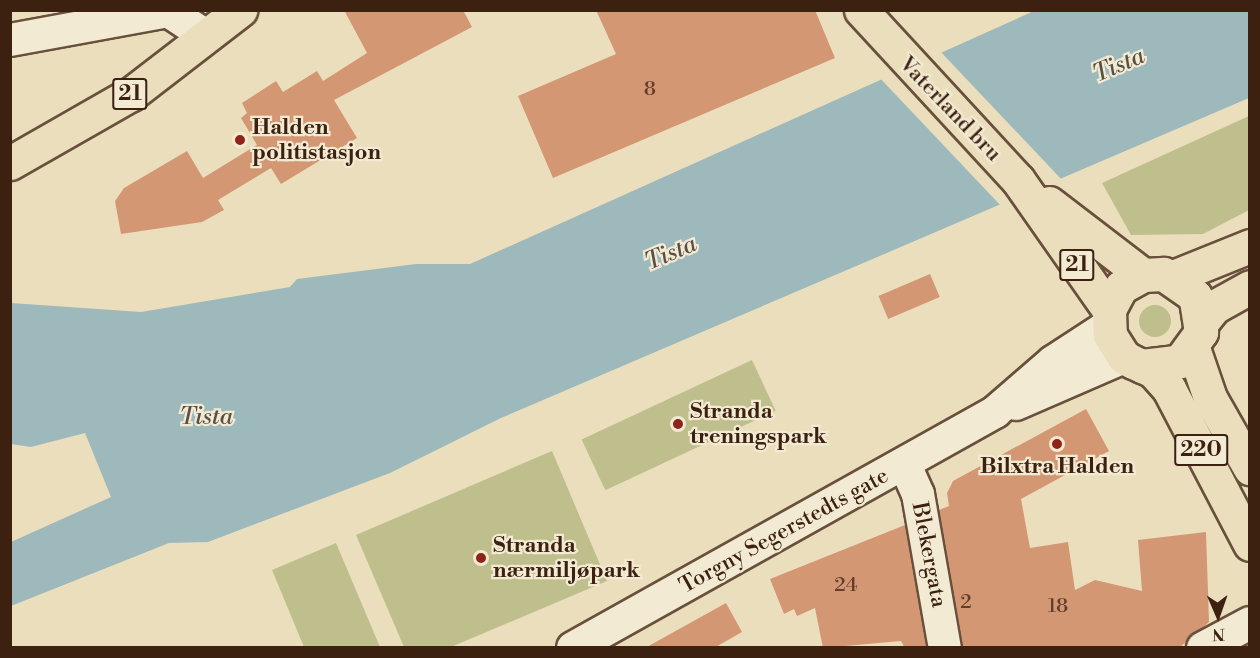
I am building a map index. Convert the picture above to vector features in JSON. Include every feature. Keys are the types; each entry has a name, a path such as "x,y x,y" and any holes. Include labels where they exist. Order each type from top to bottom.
{"main road":[{"name":"21","path":"10,163 84,125 240,10"},
{"name":"Vaterland bru","path":"861,10 881,37 1053,215"},
{"name":"21","path":"1053,215 1158,276"},
{"name":"21","path":"1053,215 1108,318"},
{"path":"1108,318 1121,287 1250,246"},
{"name":"220","path":"1158,276 1195,296 1198,335 1210,398 1250,468"},
{"path":"1133,362 1171,365 1198,335 1214,307 1250,287"},
{"name":"220","path":"1108,318 1133,362 1169,388 1250,544"}],"street":[{"path":"10,40 168,11 206,36"},
{"name":"Torgny Segerstedts gate","path":"573,648 904,465 995,412 1108,318"},
{"name":"Torgny Segerstedts gate","path":"995,412 1133,362"},
{"name":"Blekergata","path":"904,465 918,494 945,648"},
{"path":"1203,648 1250,623"}],"green space":[{"path":"1249,116 1249,210 1203,234 1131,235 1102,183"},
{"path":"1155,305 1166,310 1171,321 1166,332 1155,337 1144,332 1139,321 1144,310"},
{"name":"Stranda treningspark","path":"752,360 776,411 605,490 582,439"},
{"name":"Stranda nærmiljøpark","path":"552,451 607,581 451,647 404,647 356,535"},
{"path":"336,543 380,647 304,647 272,570"}],"water":[{"name":"Tista","path":"1034,11 1249,11 1249,98 501,418 390,473 208,542 169,543 11,606 11,542 111,497 85,433 31,447 11,444 11,303 141,312 290,287 297,279 416,264 470,264"}],"pier":[{"path":"938,49 1063,181 1002,207 878,76"}],"building":[{"path":"344,10 463,10 472,27 334,100 357,138 281,184 271,168 218,200 224,210 202,222 121,234 115,201 124,188 187,151 203,178 257,145 241,118 247,113 242,103 276,81 283,92 317,71 323,81 367,53"},
{"path":"596,10 815,10 835,58 553,178 518,96 616,54"},
{"path":"930,274 940,297 888,319 878,296"},
{"path":"1086,409 1109,451 1021,499 1030,548 1068,542 1075,590 1095,580 1142,591 1138,540 1206,532 1209,622 1179,648 963,648 939,510 949,506 947,493 953,481"},
{"path":"905,525 927,648 905,648 901,641 823,648 815,608 797,616 794,609 784,614 770,579"},
{"path":"726,603 742,632 714,648 645,648"}],"place":[{"name":"Halden politistasjon","path":"240,140"},
{"name":"Stranda treningspark","path":"678,424"},
{"name":"Bilxtra Halden","path":"1057,444"},
{"name":"Stranda nærmiljøpark","path":"481,558"}]}
